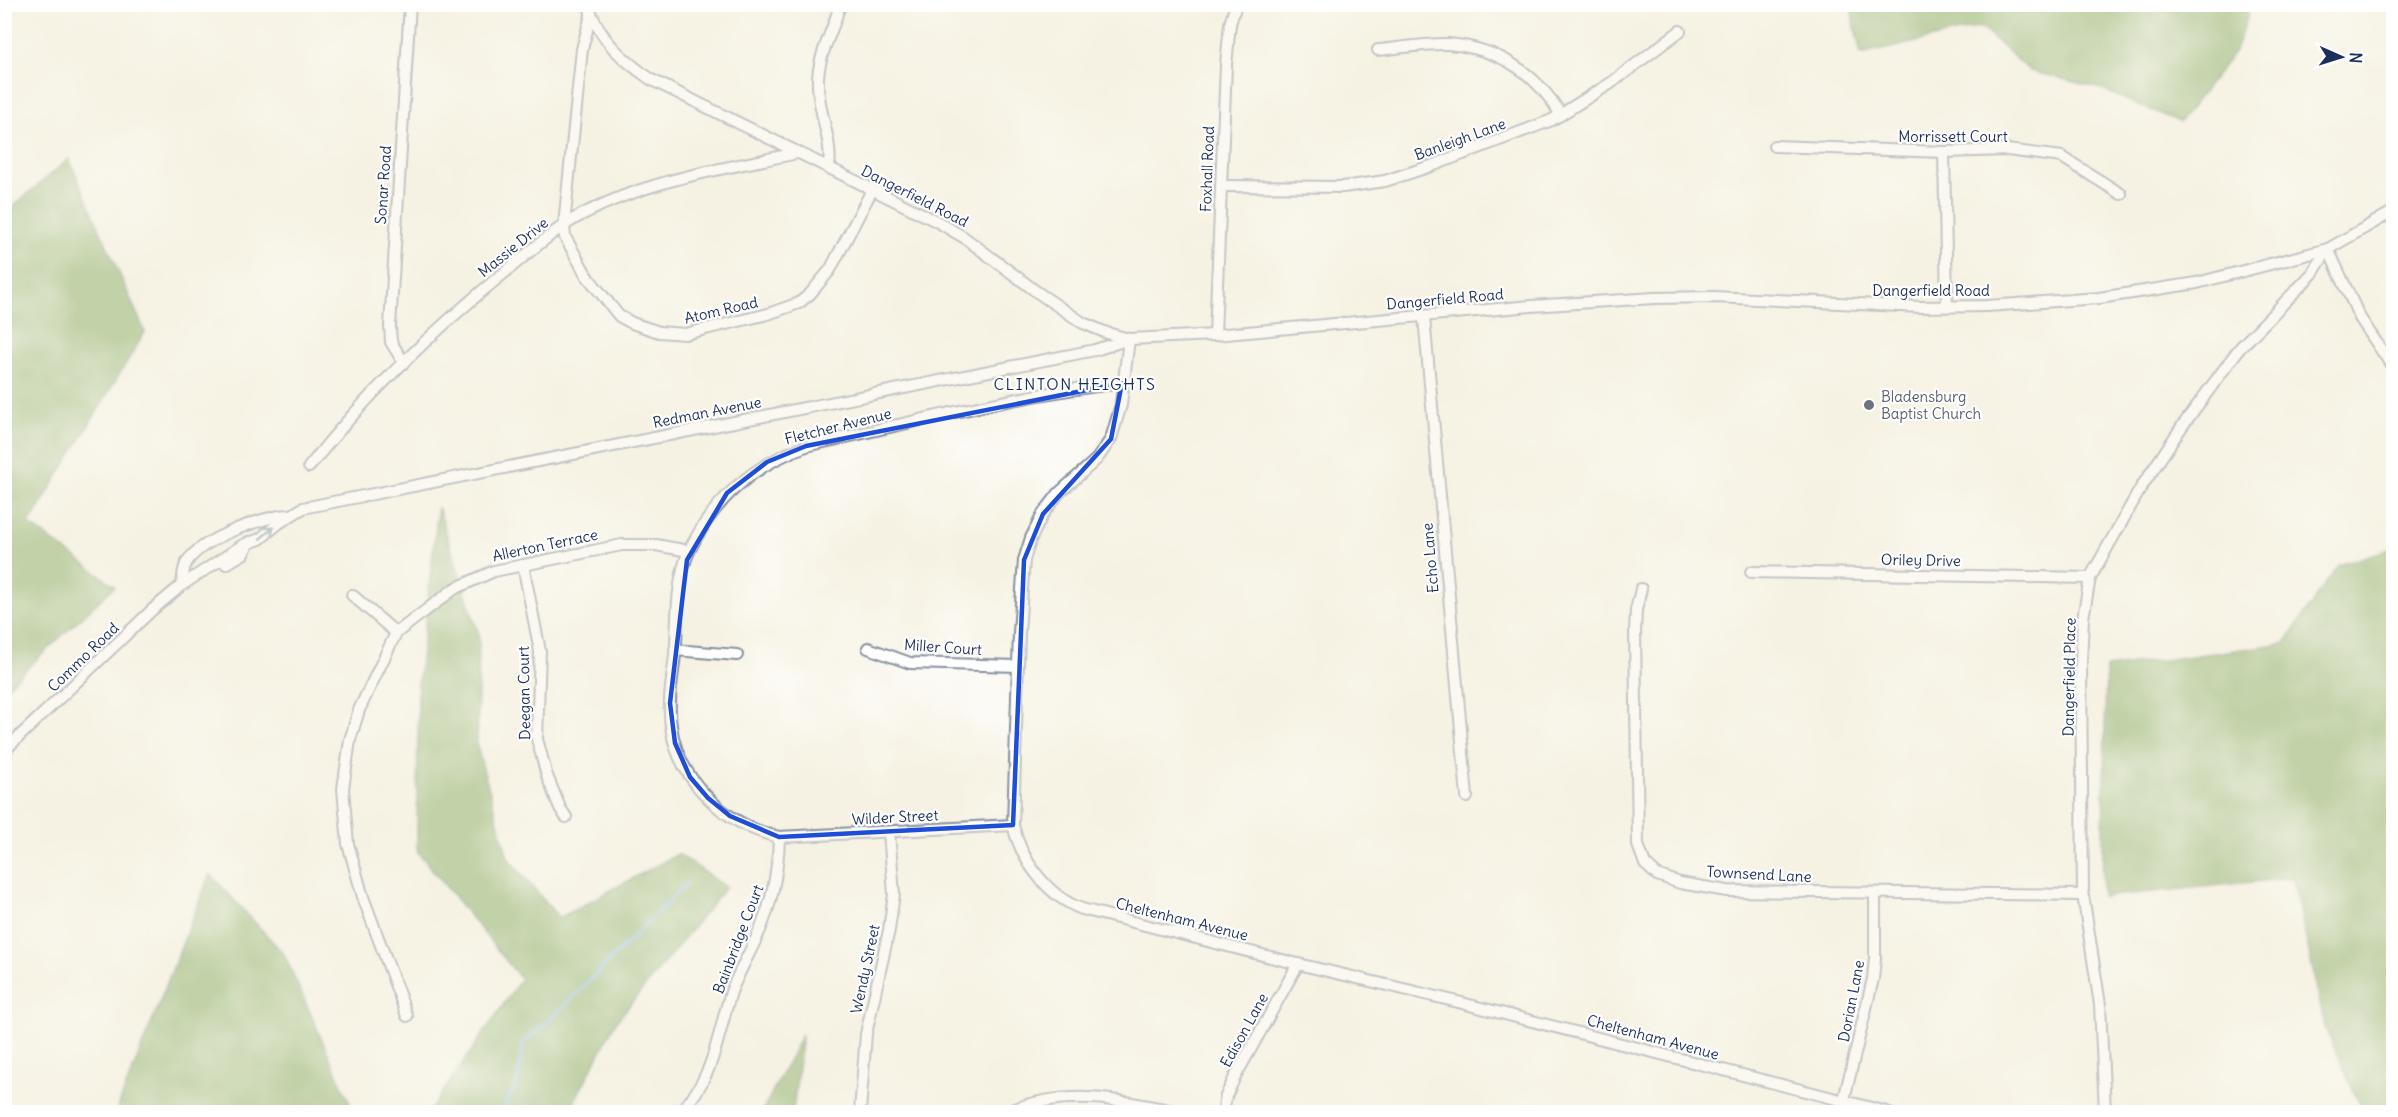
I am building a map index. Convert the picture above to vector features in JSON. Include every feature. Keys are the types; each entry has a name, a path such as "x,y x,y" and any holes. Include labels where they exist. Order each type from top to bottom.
{"street":[{"name":"Sonar Road","path":"404,363 391,342 390,326 410,4"},
{"path":"829,169 830,151 818,93 818,80 819,65 840,4"},
{"name":"Foxhall Road","path":"1215,335 1228,38 1236,4"},
{"name":"Dangerfield Road","path":"590,10 610,46 652,80 955,232 1083,322 1107,333 1129,339 1215,335 1654,297 1714,297 1851,305 1947,306 1987,306 2099,298 2197,283 2328,249 2394,211"},
{"name":"Atom Road","path":"590,10 582,50 564,225 565,237 586,276 619,316 660,332 685,334 774,313 799,303 810,294 830,270 872,190"},
{"name":"Banleigh Lane","path":"1222,186 1333,188 1385,181 1538,127 1611,83 1680,31"},
{"path":"1378,50 1446,44 1480,49 1500,56 1530,76 1546,92 1561,115"},
{"name":"Morrissett Court","path":"1774,146 1944,152 2007,150 2062,157 2121,194"},
{"path":"1944,152 1947,306"},
{"name":"Massie Drive","path":"309,467 363,403 404,363 484,289 564,225 601,206 680,178 797,153"},
{"path":"2328,249 2360,318 2394,369"},
{"name":"Dangerfield Place","path":"2104,1113 2100,1005 2084,894 2081,663 2083,618 2090,578 2142,486 2183,425 2239,350 2312,274 2328,249"},
{"name":"Echo Lane","path":"1424,317 1467,797"},
{"name":"Cheltenham Avenue","path":"1129,339 1122,383 1122,405 1106,449 1059,493 1043,514 1030,538 1024,560 1021,584 1013,825 1016,838 1029,863 1054,892 1069,903 1092,911 1454,1001 1843,1107 1887,1113"},
{"name":"Redman Avenue","path":"291,515 316,504 1095,350 1129,339"},
{"name":"Fletcher Avenue","path":"780,837 759,831 730,816 708,798 690,777 675,743 671,727 670,703 678,606 689,551 727,493 744,478 785,453 806,446 975,408 1091,386 1122,383"},
{"path":"182,585 186,562 230,540 239,527 278,515 291,515"},
{"name":"Commo Road","path":"4,751 116,647 152,610 182,585 204,578 243,554 249,542 260,539 291,515"},
{"name":"Allerton Terrace","path":"407,1016 363,897 348,844 343,789 350,741 359,710 396,633 454,590 494,571 622,545 656,545 689,551"},
{"name":"Deegan Court","path":"523,565 540,651 537,739 547,776 566,817"},
{"name":"Oriley Drive","path":"1751,572 2090,578"},
{"name":"Townsend Lane","path":"1641,589 1636,609 1635,632 1638,845 1646,864 1657,874 1671,881 1727,891 2084,894"},
{"path":"352,595 396,633"},
{"name":"Miller Court","path":"868,648 910,663 1018,666"},
{"path":"675,650 737,655"},
{"name":"Wilder Street","path":"780,837 1013,825"},
{"name":"Wendy Street","path":"860,1113 866,1034 889,930 894,894 889,832"},
{"name":"Bainbridge Court","path":"680,1113 696,1093 711,1065 731,993 766,915 777,874 780,837"},
{"name":"Dorian Lane","path":"1843,1107 1873,979 1875,893"},
{"name":"Edison Lane","path":"1223,1113 1226,1096 1235,1077 1298,964"},
{"path":"1007,1113 1045,1101 1080,1097 1117,1099 1178,1113"}],"highlighted area":[{"path":"1122,383 1111,439 1043,514 1024,560 1013,825 779,837 730,816 708,798 690,777 675,743 670,703 687,560 727,493 767,462 806,446"}],"green space":[{"path":"1850,4 2251,5 2235,51 2180,122 2098,88 2030,71 1980,27 1861,55"},
{"path":"69,159 145,332 29,524 115,586 5,689 5,213"},
{"path":"438,507 479,635 477,746 508,858 559,918 678,854 726,887 616,1022 569,1112 429,1112 521,979 417,851 418,685"},
{"path":"2393,548 2393,1112 2363,1112 2325,1027 2293,878 2102,897 2106,668 2285,643 2338,565"},
{"path":"210,874 284,954 354,1112 116,1112"},
{"path":"802,1034 793,1112 762,1112"}],"waterway":[{"path":"502,1112 518,1080 523,1043 554,1016 687,883"}],"place":[{"name":"Bladensburg Baptist Church","path":"1869,405"}],"district":[{"name":"CLINTON HEIGHTS","path":"1075,384"}]}
